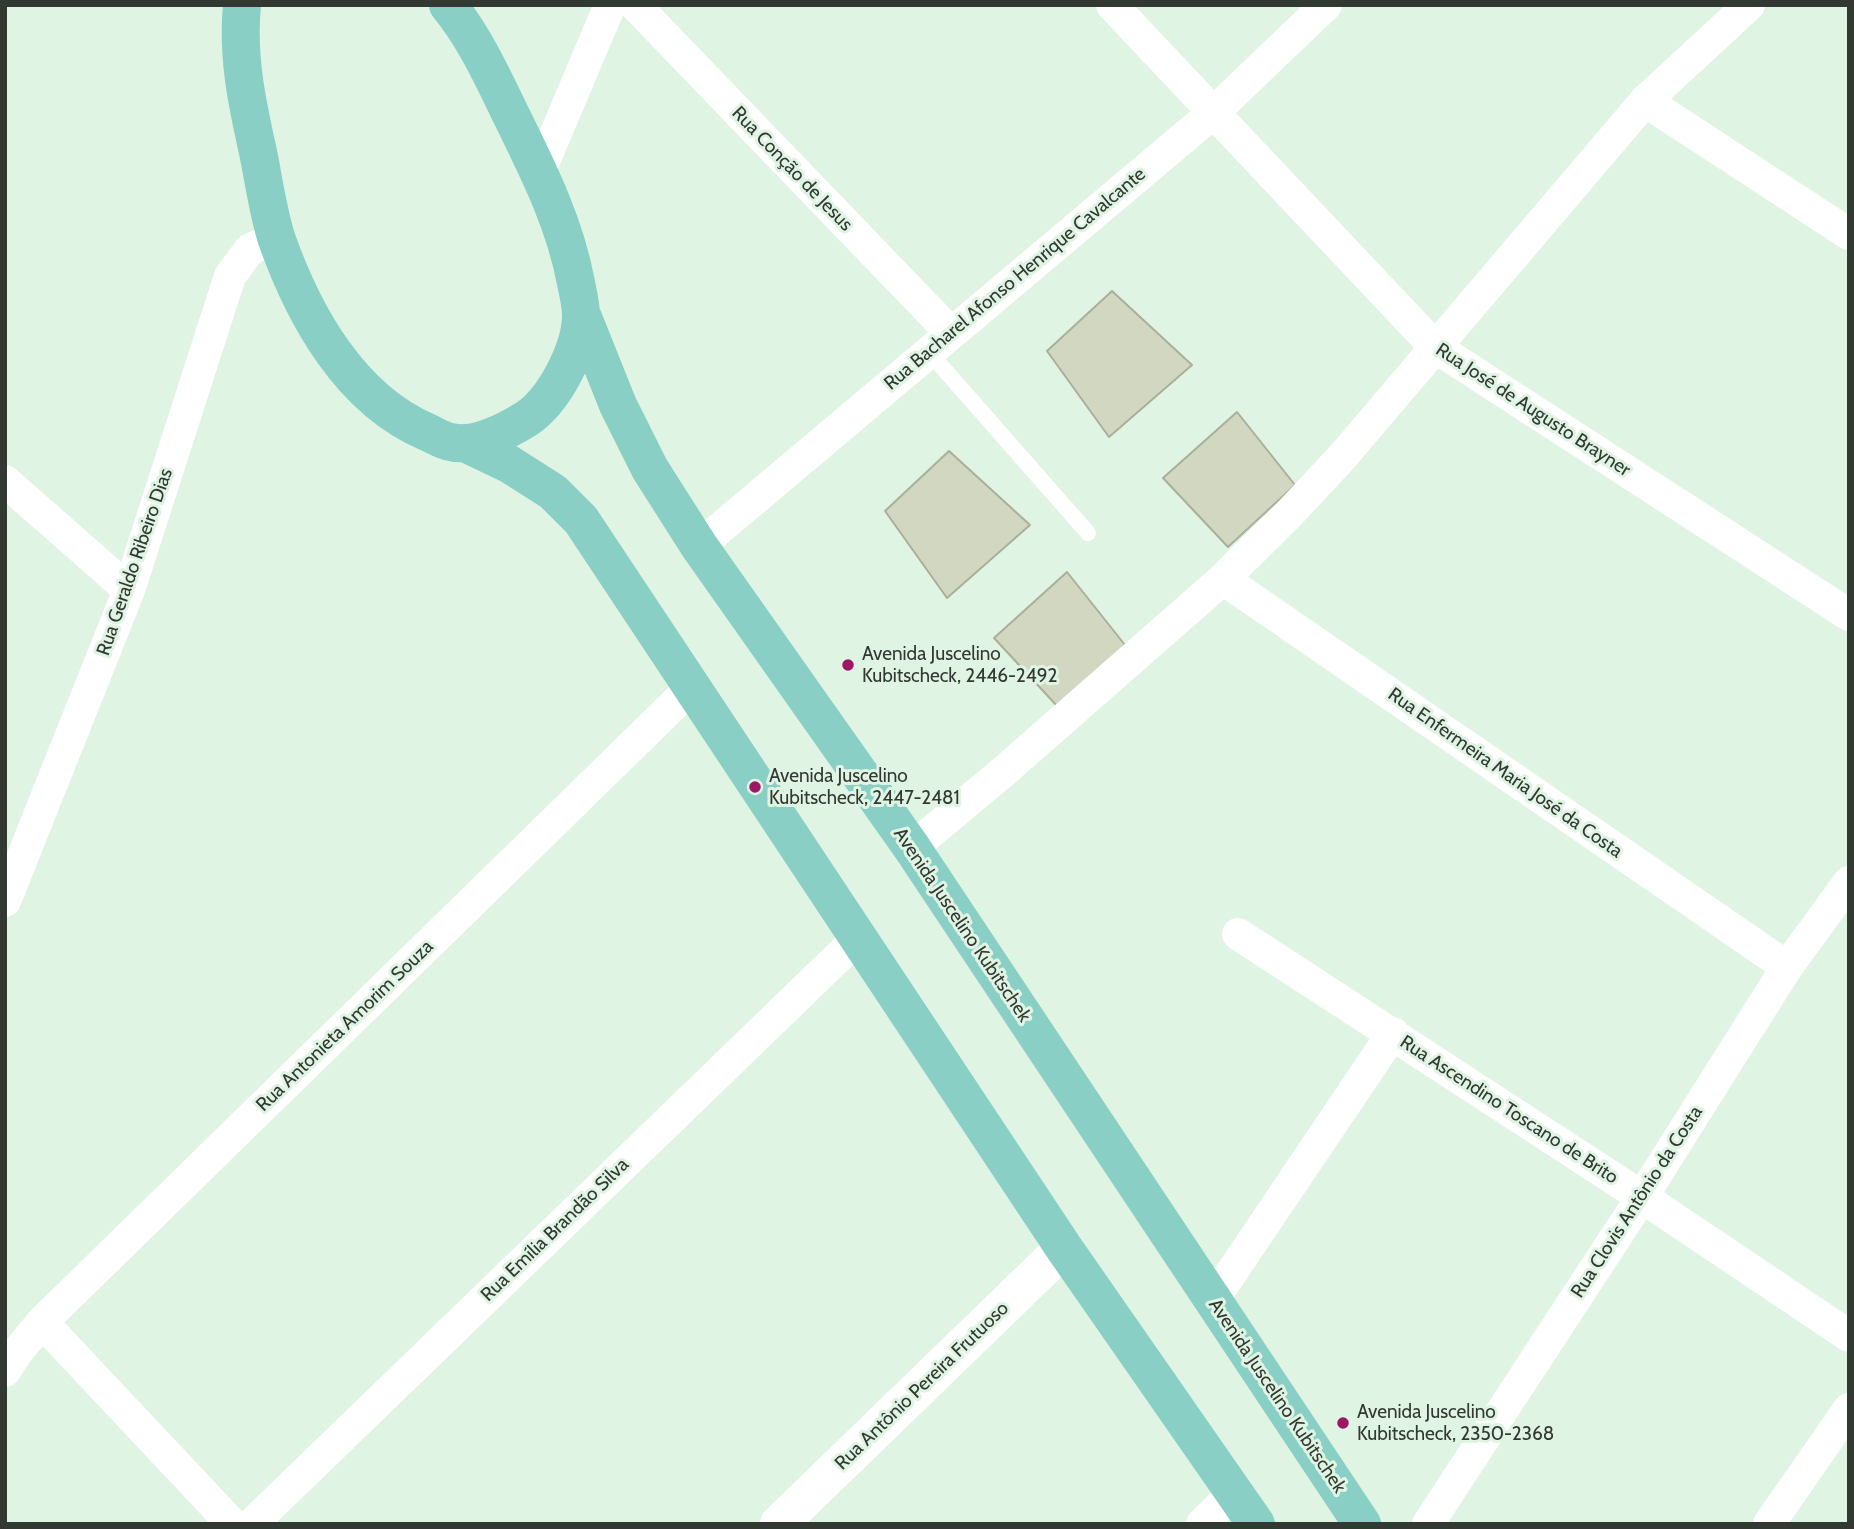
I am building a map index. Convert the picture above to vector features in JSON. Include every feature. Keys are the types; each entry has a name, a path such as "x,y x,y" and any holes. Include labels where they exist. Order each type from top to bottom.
{"main road":[{"path":"234,15 243,85 276,239 304,305 339,360 380,404 411,425 451,442 465,443 503,434 536,413 559,384 573,352 582,315 572,262 555,208 492,76 447,5"},
{"name":"Avenida Juscelino Kubitschek","path":"582,315 618,405 639,447 699,546 912,848 1362,1524"},
{"path":"465,443 509,464 553,492 581,520 1064,1248 1255,1524"}],"street":[{"path":"539,173 610,5"},
{"name":"Rua Conção de Jesus","path":"635,5 939,342"},
{"name":"Rua José de Augusto Brayner","path":"1112,5 1435,347 1849,615"},
{"name":"Rua Bacharel Afonso Henrique Cavalcante","path":"699,546 1213,113 1326,5"},
{"path":"912,848 1223,579 1288,515 1343,456 1644,101 1749,5"},
{"path":"1644,101 1849,233"},
{"name":"Rua Geraldo Ribeiro Dias","path":"5,901 129,590 230,276 250,249 276,239"},
{"path":"5,481 129,590"},
{"name":"Rua Enfermeira Maria José da Costa","path":"1223,579 1787,967"},
{"name":"Rua Antonieta Amorim Souza","path":"9,1355 692,687"},
{"name":"Rua Clovis Antônio da Costa","path":"1428,1524 1642,1197 1787,967 1849,882"},
{"name":"Rua Ascendino Toscano de Brito","path":"1238,934 1393,1033 1849,1336"},
{"name":"Rua Emília Brandão Silva","path":"252,1524 859,937"},
{"path":"1213,1300 1393,1033"},
{"name":"Rua Antônio Pereira Frutuoso","path":"779,1524 1064,1248"},
{"path":"42,1322 232,1524"},
{"path":"1769,1524 1849,1409"},
{"path":"1202,1524 1235,1492"}],"lane":[{"path":"939,342 1088,533"}],"building":[{"path":"1112,291 1192,365 1109,437 1047,351"},
{"path":"1237,412 1295,485 1228,547 1163,478"},
{"path":"949,451 1030,525 947,598 885,511"},
{"path":"1067,572 1125,645 1058,707 994,638"}],"place":[{"name":"Avenida Juscelino Kubitscheck, 2446-2492","path":"848,665"},
{"name":"Avenida Juscelino Kubitscheck, 2447-2481","path":"755,787"},
{"name":"Avenida Juscelino Kubitscheck, 2350-2368","path":"1343,1423"}]}
